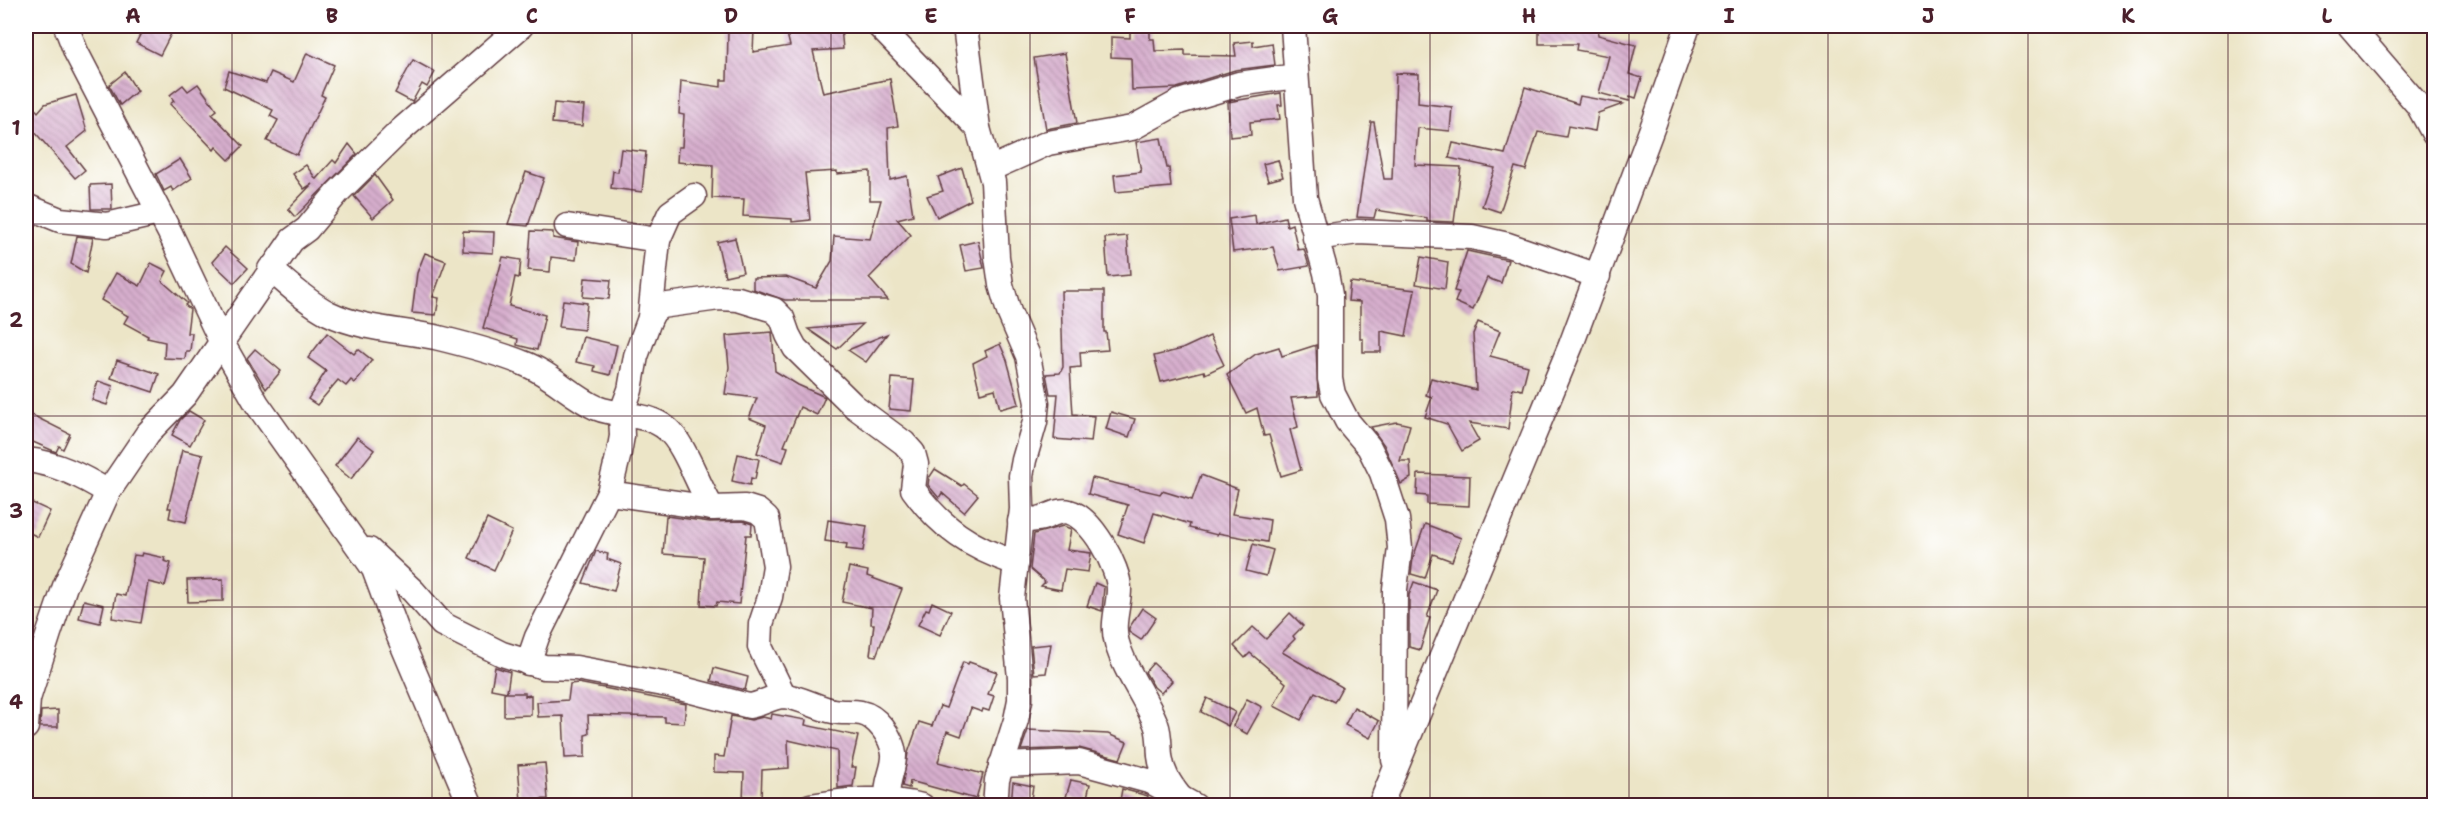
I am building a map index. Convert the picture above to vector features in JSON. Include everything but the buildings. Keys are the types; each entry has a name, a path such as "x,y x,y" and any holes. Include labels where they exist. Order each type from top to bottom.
{"street":[{"path":"66,26 76,52 159,213 222,343 257,405 374,569 398,634 471,806"},
{"path":"26,728 28,699 66,586 108,492 148,433 185,395 292,240 307,229 337,193 400,131 521,26"},
{"path":"879,26 978,128"},
{"path":"965,26 978,128 993,182 997,257 1001,285 1009,312 1028,356 1036,404 1035,422 1024,460 1012,598 1020,700 997,780 995,806"},
{"path":"1293,26 1305,198 1330,295 1330,379 1333,394 1347,421 1369,447 1382,473 1397,519 1400,548 1395,589 1394,771"},
{"path":"1380,806 1598,276 1688,26"},
{"path":"2350,26 2418,105 2434,134"},
{"path":"990,169 1048,142 1132,128 1179,102 1239,84 1296,76"},
{"path":"650,318 658,240 670,213 694,196"},
{"path":"26,206 60,220 107,225 159,213"},
{"path":"567,226 658,240"},
{"path":"1315,238 1358,232 1472,237 1508,245 1598,276"},
{"path":"270,269 329,314 364,325 436,338 524,363 579,400 601,409 642,417 668,429 689,462 700,489 712,508"},
{"path":"528,663 537,637 609,493 620,453 621,414 630,390 636,356 654,310 661,306 718,298 738,299 774,310 782,318 795,348 854,406 904,443 913,453 916,464 913,489 924,505 965,542 989,554 1016,563"},
{"path":"26,460 70,470 108,492"},
{"path":"609,493 712,508 745,507 758,511 766,519 775,566 770,597 761,624 760,647 784,696"},
{"path":"1020,521 1040,519 1067,511 1090,527 1110,557 1119,588 1115,614 1116,641 1158,728 1160,758 1165,778 1187,801"},
{"path":"348,531 405,583 442,624 502,654 544,667 576,668 648,681 749,706 760,705 784,696 833,711 863,713 876,720 888,736 894,754 886,786 888,799"},
{"path":"1001,765 1079,762 1152,782 1187,801"},
{"path":"810,806 846,800 888,799 922,806"}]}
